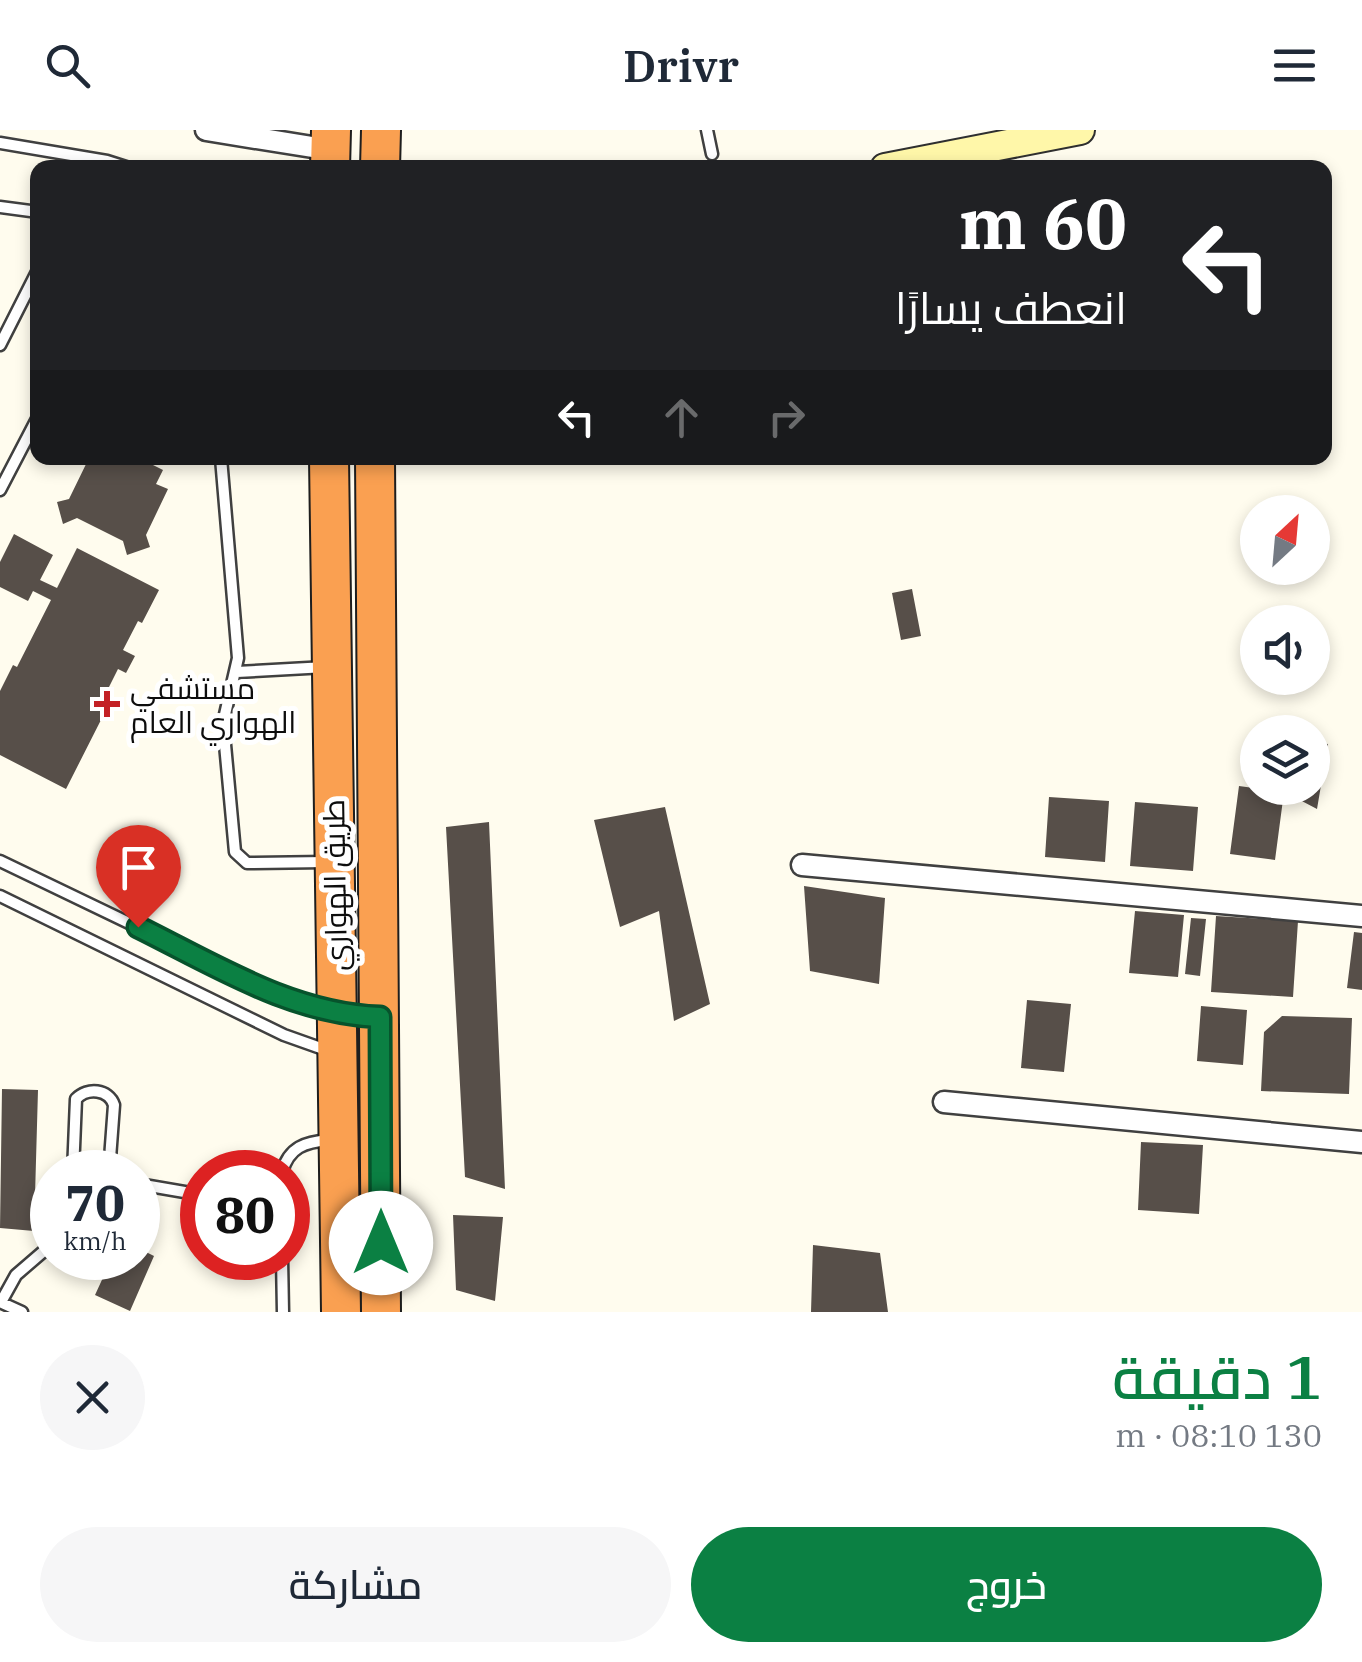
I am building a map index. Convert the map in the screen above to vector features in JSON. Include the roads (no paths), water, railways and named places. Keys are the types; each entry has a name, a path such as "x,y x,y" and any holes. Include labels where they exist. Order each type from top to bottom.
{"highway":[{"path":"380,130 380,160"},
{"name":"طريق الهواري","path":"329,465 334,862 357,1015"},
{"name":"طريق الهواري","path":"341,1312 358,1140 357,1015 375,465"},
{"name":"طريق الهواري","path":"358,1140 382,1312"}],"main road":[{"path":"925,160 1080,130"}],"street":[{"path":"206,130 331,149"},
{"path":"802,865 1362,916"},
{"path":"944,1102 1362,1142"}],"lane":[{"path":"707,130 712,154"},
{"path":"0,144 82,160"},
{"path":"0,207 30,211"},
{"path":"0,344 30,286"},
{"path":"0,490 30,432"},
{"path":"222,465 237,672 223,723 234,852 248,862 334,862"},
{"path":"237,672 332,666"},
{"path":"0,861 285,998 357,1015"},
{"path":"0,896 284,1035 358,1055"},
{"path":"74,1150 76,1100 84,1092 104,1092 111,1096 114,1105 111,1150"},
{"path":"294,1150 306,1142 358,1140"},
{"path":"22,1312 0,1302 16,1275 30,1263"},
{"path":"283,1280 284,1312"}],"place":[{"name":"مستشفي الهواري العام","path":"107,704"}]}
